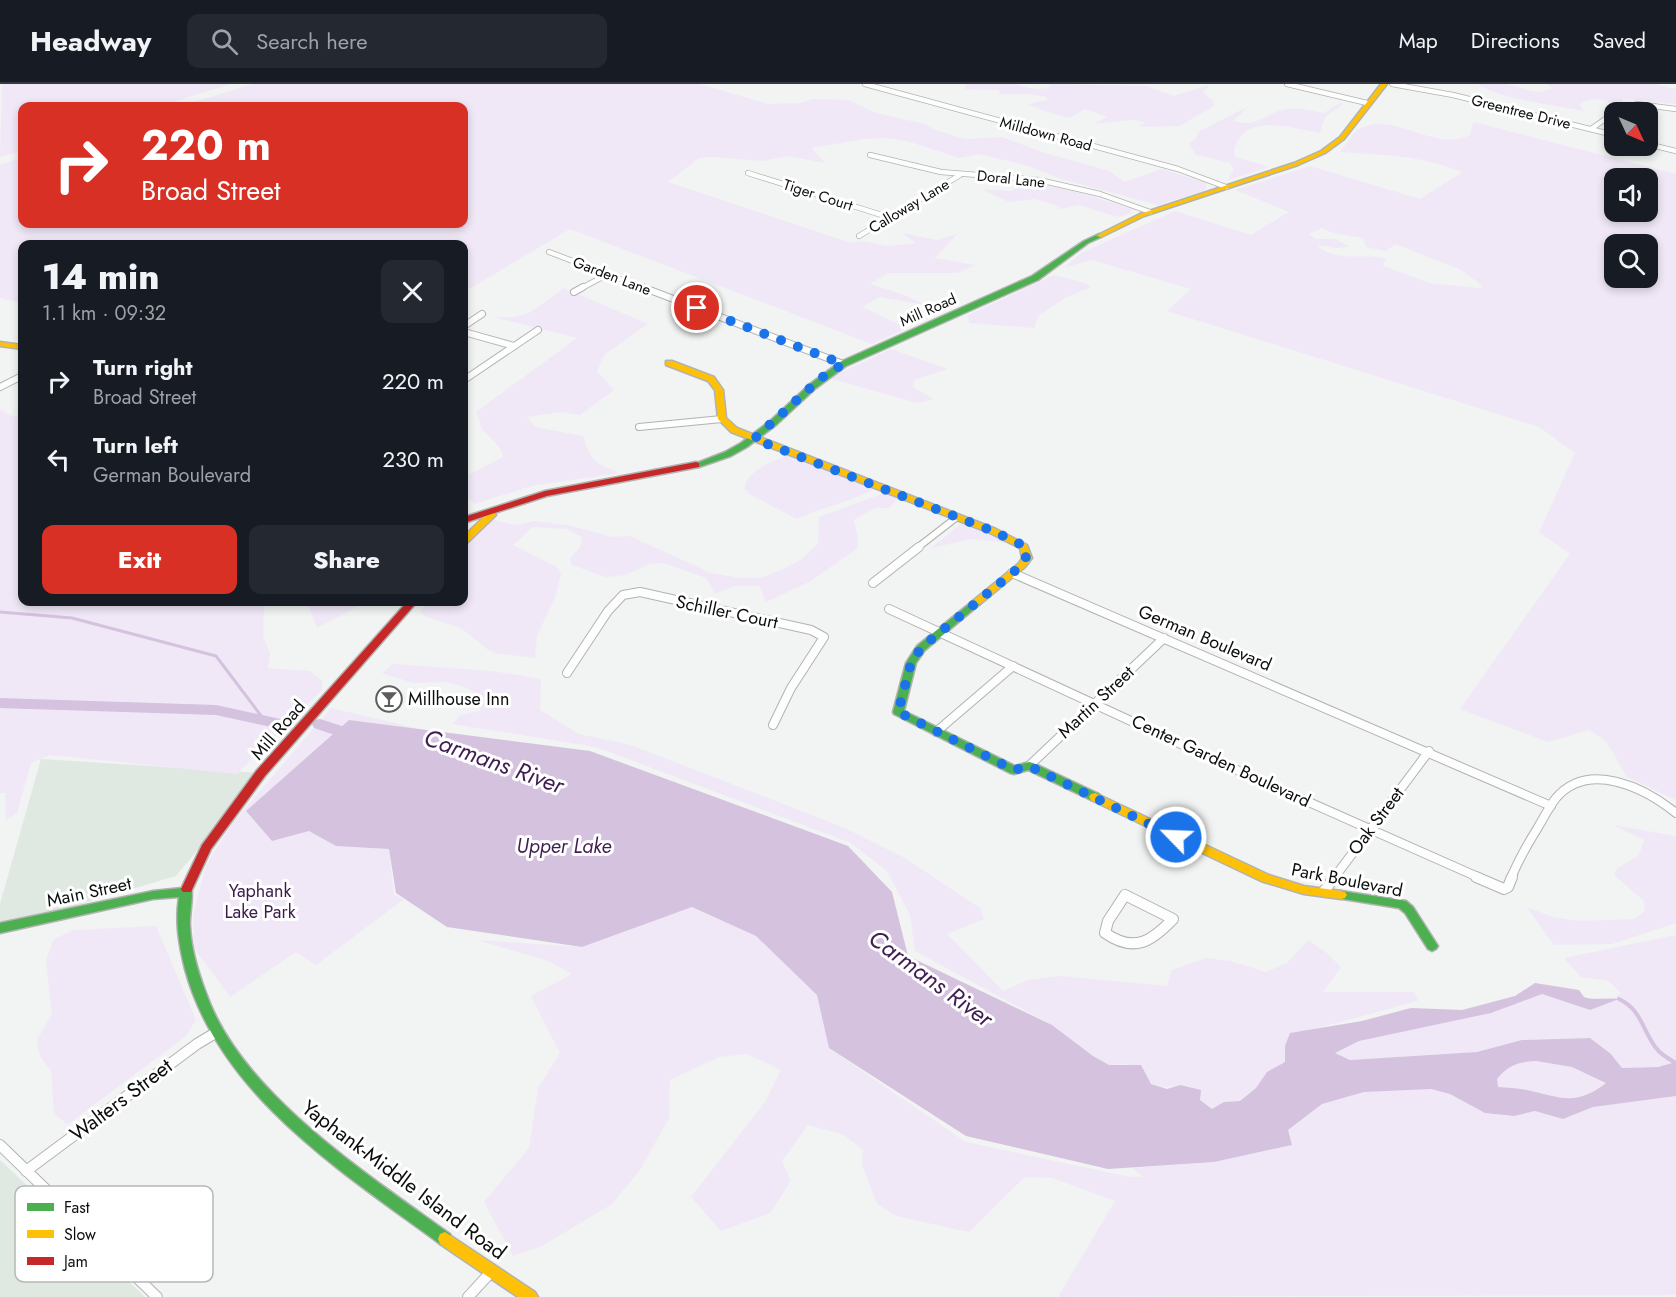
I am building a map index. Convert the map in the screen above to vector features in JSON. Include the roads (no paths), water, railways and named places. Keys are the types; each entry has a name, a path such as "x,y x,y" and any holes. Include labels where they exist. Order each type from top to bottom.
{"main road":[{"name":"Mill Road","path":"468,519 561,490 653,476 692,467 731,452 754,439 821,378 843,364 1035,278 1086,242 1150,212 1305,161 1323,152 1342,138 1384,84"},
{"path":"0,344 18,346"},
{"path":"669,363 711,379 719,390 722,419 734,430 957,517 1014,540 1024,547 1027,558 1012,573 939,632"},
{"path":"468,537 487,518 507,506"},
{"name":"Mill Road","path":"186,892 206,848 261,773 408,606"},
{"name":"Park Boulevard","path":"939,632 921,648 911,663 898,712 1014,770 1029,766 1256,874 1304,890 1324,891 1402,904 1409,910 1432,946"},
{"name":"Main Street","path":"0,928 153,895 186,892"},
{"name":"Yaphank-Middle Island Road","path":"186,892 184,928 187,957 198,992 217,1032 254,1082 285,1114 355,1173 491,1272 530,1297"}],"street":[{"name":"Milldown Road","path":"865,84 1178,169 1226,187"},
{"path":"1287,84 1367,103"},
{"name":"Greentree Drive","path":"1392,84 1453,95 1604,132"},
{"path":"1658,107 1676,109"},
{"path":"1591,129 1604,120"},
{"path":"1658,147 1676,151"},
{"name":"Doral Lane","path":"870,155 960,175 1039,180 1100,194 1150,212"},
{"name":"Tiger Court","path":"748,173 888,217"},
{"name":"Calloway Lane","path":"859,236 960,175"},
{"name":"Garden Lane","path":"549,252 843,364"},
{"path":"574,292 608,274"},
{"path":"468,323 483,314"},
{"path":"468,377 538,330"},
{"path":"468,333 514,346"},
{"path":"0,387 18,378"},
{"path":"639,427 722,419"},
{"path":"873,583 957,517"},
{"name":"German Boulevard","path":"1012,573 1429,751 1551,806"},
{"name":"Schiller Court","path":"567,673 608,611 623,595 640,592 811,630 824,637 791,688 773,725"},
{"name":"Center Garden Boulevard","path":"889,609 1504,889 1508,887 1518,861 1551,806"},
{"name":"Martin Street","path":"1029,766 1164,638"},
{"path":"936,732 1013,666"},
{"name":"Oak Street","path":"1324,891 1429,751"},
{"path":"1551,806 1564,789 1574,784 1623,781 1663,802 1676,813"},
{"path":"1125,895 1135,900 1173,919 1146,941 1134,946 1118,944 1105,933 1108,921 1125,895"},
{"name":"Walters Street","path":"26,1171 196,1044 217,1032"},
{"path":"0,1145 42,1186"},
{"path":"468,1297 491,1272"},
{"path":"141,1282 157,1297"}],"water":[{"name":"Upper Lake","path":"349,720 590,751 848,846 892,892 908,956 1052,1025 1093,1056 1109,1065 1141,1065 1151,1084 1167,1089 1180,1085 1201,1090 1200,1100 1212,1109 1224,1102 1240,1101 1256,1088 1267,1072 1285,1062 1285,1046 1290,1033 1362,1021 1411,1008 1462,1010 1515,996 1535,983 1579,990 1584,997 1588,998 1619,999 1590,1010 1542,994 1491,1013 1359,1041 1335,1053 1350,1060 1477,1052 1522,1040 1590,1038 1611,1054 1622,1068 1658,1067 1676,1062 1676,1096 1593,1107 1563,1119 1535,1111 1514,1116 1485,1113 1450,1094 1431,1089 1364,1092 1322,1104 1288,1130 1292,1145 1214,1162 1108,1169 966,1136 829,1048 817,995 756,936 692,907 582,947 447,927 396,893 389,849 336,846 309,831 272,841 246,811","holes":["1536,1061 1572,1067 1606,1083 1576,1098 1498,1087 1497,1079 1501,1074 1509,1067 1519,1063"]}],"waterway":[{"path":"0,612 72,618 216,656 265,721"},
{"name":"Carmans River","path":"0,703 216,710 285,725"},
{"name":"Carmans River","path":"320,724 358,737"},
{"path":"1619,999 1633,1009 1658,1050 1676,1063"}],"place":[{"name":"Millhouse Inn","path":"389,699"}],"park label":[{"name":"Yaphank Lake Park","path":"260,901"}]}
